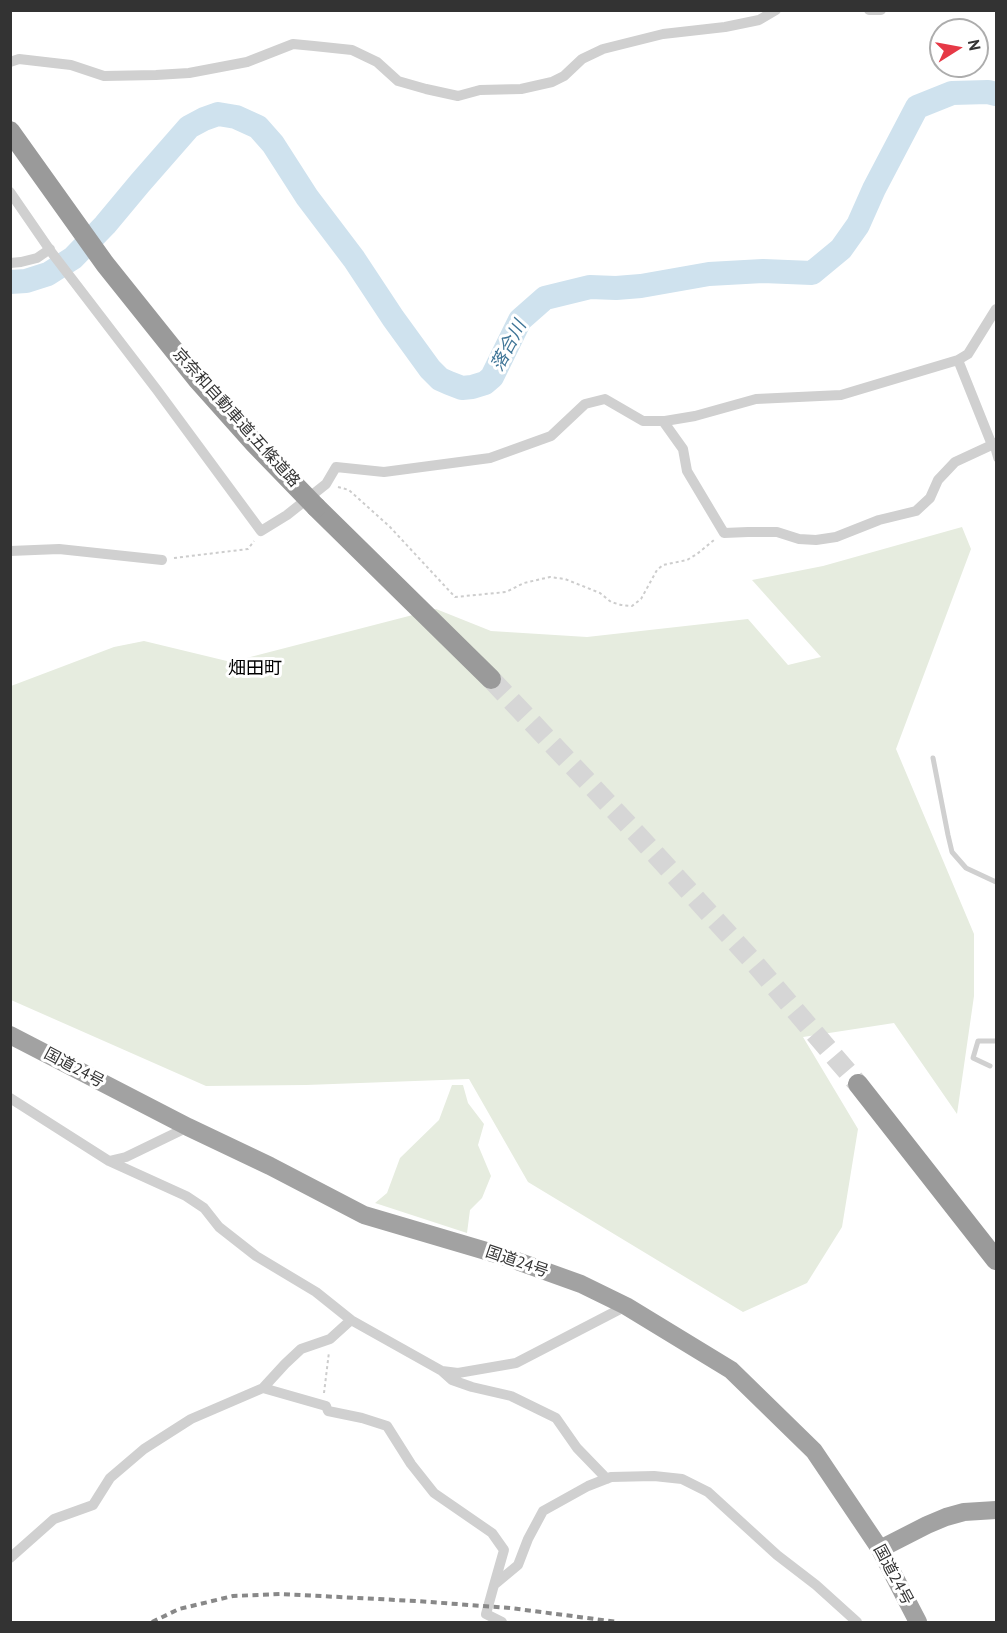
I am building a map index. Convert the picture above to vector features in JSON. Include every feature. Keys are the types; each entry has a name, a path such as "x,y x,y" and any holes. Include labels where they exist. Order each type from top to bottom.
{"highway":[{"name":"京奈和自動車道;五條道路","path":"10,131 105,264 197,379 316,507 491,679"},
{"name":"国道24号","path":"10,1035 364,1215 503,1256 581,1284 626,1306 731,1370 814,1451 880,1549 918,1623"},
{"path":"858,1084 996,1260"},
{"path":"880,1549 946,1517 964,1512 996,1510"}],"street":[{"path":"10,62 19,59 70,65 104,76 156,75 189,73 247,62 293,45 314,46 352,50 377,62 398,81 458,96 480,90 521,88 552,82 564,76 582,58 603,49 663,34 725,27 759,20 776,10"},
{"path":"869,10 881,10"},
{"path":"10,192 51,251 261,531 287,515 326,484 336,467 384,472 490,458 551,436 585,404 605,399 643,421 663,421 695,416 756,399 841,395 958,360 968,354 996,309"},
{"path":"10,263 37,258 51,251"},
{"path":"663,421 683,449 687,471 723,533 777,532 799,539 816,540 836,537 879,520 916,510 930,498 938,480 955,462 994,444 958,360"},
{"path":"10,551 59,549 162,560"},
{"path":"10,1098 109,1161 186,1196 204,1208 219,1227 256,1256 316,1292 351,1320 442,1371 453,1380 511,1396 556,1418 577,1448 607,1479"},
{"path":"109,1161 126,1157 188,1127"},
{"path":"442,1371 458,1373 516,1363 626,1306"},
{"path":"10,1558 54,1520 93,1505 110,1478 144,1449 191,1419 263,1388 301,1349 330,1339 351,1320"},
{"path":"263,1388 326,1406 328,1411 387,1426 411,1464 434,1493 492,1533 504,1550 486,1614 502,1623"},
{"path":"494,1585 518,1565 528,1539 543,1511 588,1486 611,1477 654,1476 682,1479 708,1492 857,1623"}],"lane":[{"path":"994,444 996,459"},
{"path":"933,758 952,852 966,868 996,882"},
{"path":"990,1066 973,1058 978,1041 996,1041"}],"path":[{"path":"326,484 349,490 390,527 455,597 506,592 524,583 550,577 565,579 600,593 610,602 632,606 641,599 657,570 663,565 687,560 723,533"},
{"path":"162,560 248,549 261,531"},
{"path":"323,1405 330,1339"}],"shaded area":[{"path":"962,527 971,549 896,749 974,934 974,996 957,1114 894,1023 803,1037 858,1129 842,1227 807,1283 743,1312 528,1182 469,1079 206,1086 11,1000 11,686 114,647 144,641 231,662 436,609 491,631 587,637 748,619 788,665 821,657 752,580 823,566"},
{"path":"452,1085 463,1085 468,1103 484,1124 478,1145 491,1176 482,1198 470,1210 467,1233 375,1203 387,1193 400,1158 439,1120"}],"waterway":[{"name":"落合川","path":"10,282 26,281 48,274 73,258 105,225 189,127 218,114 236,117 258,127 273,144 307,197 354,259 430,369 440,379 449,383 462,388 472,387 485,383 492,377 520,320 545,298 590,287 641,286 709,274 763,271 812,273 841,249 858,225 917,107 952,93 988,92 996,94"}],"tunnel":[{"path":"491,679 751,959 858,1084"}],"railway":[{"path":"152,1622 179,1609 233,1596 281,1594 510,1608 618,1622"}],"district":[{"name":"畑田町","path":"255,669"}]}
